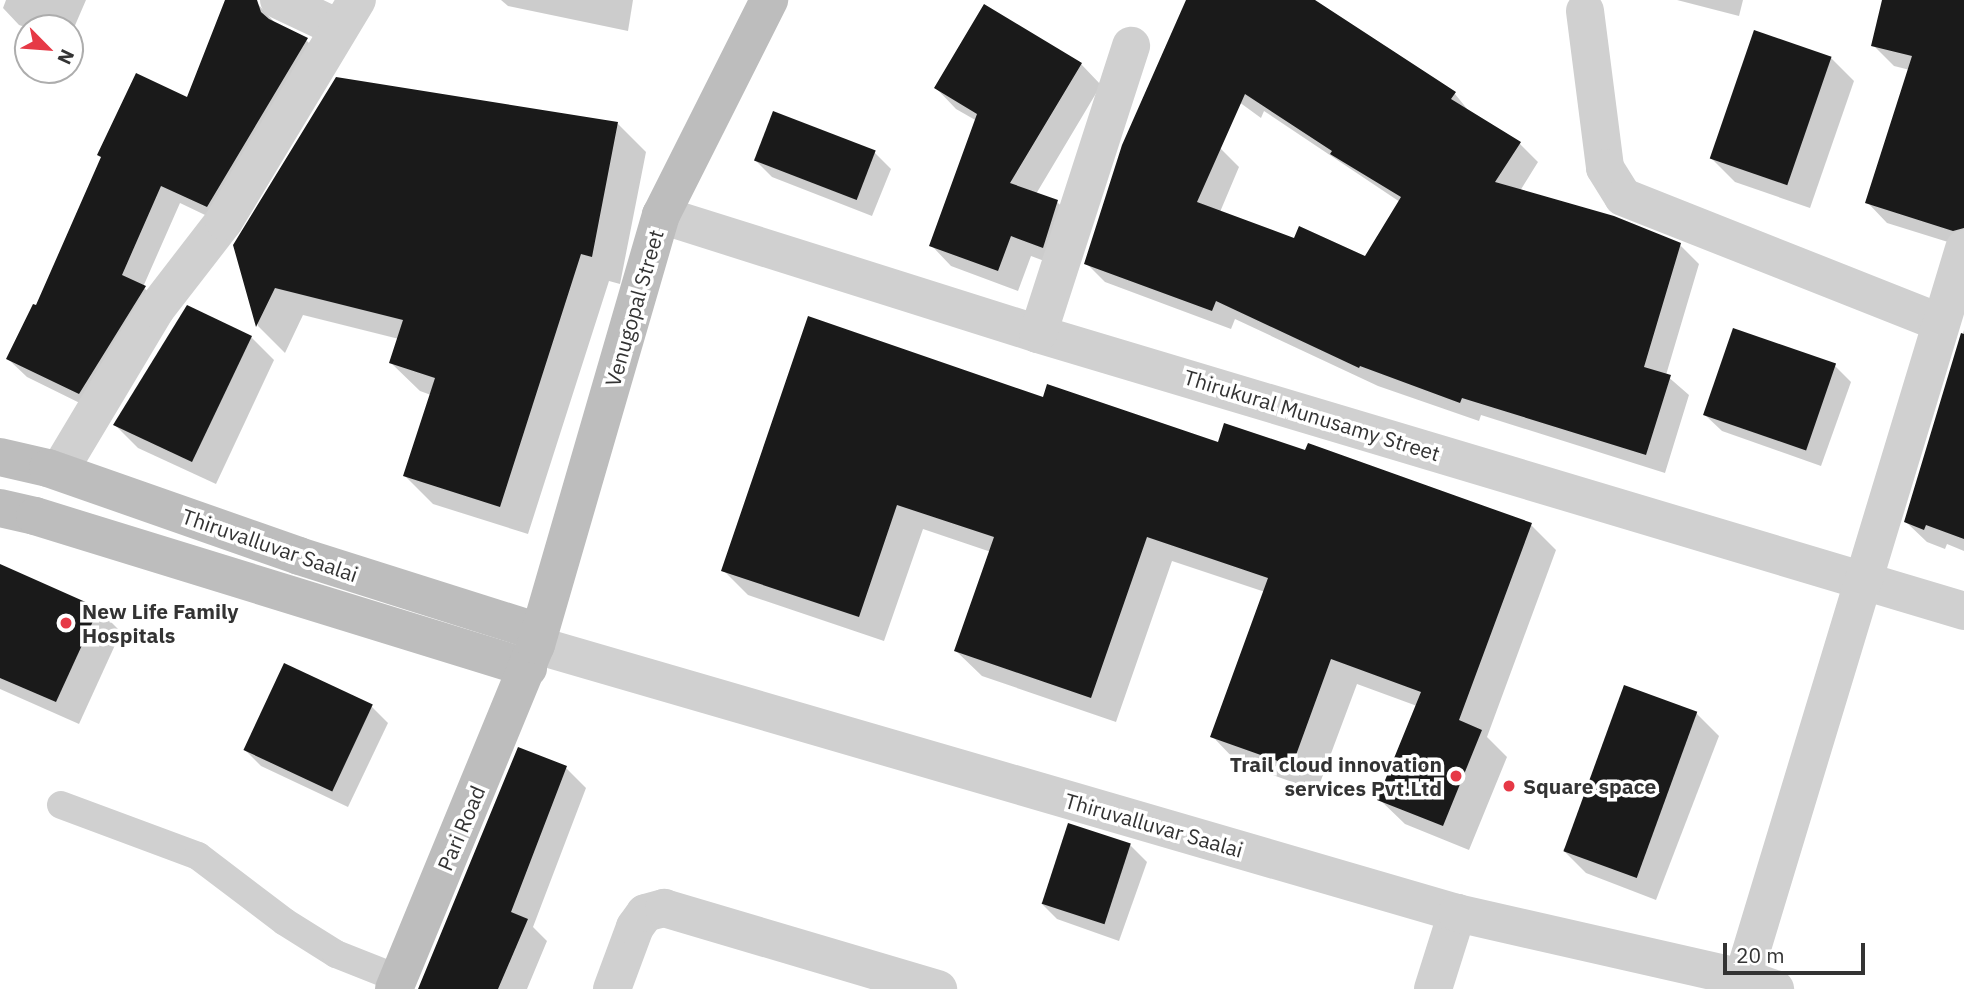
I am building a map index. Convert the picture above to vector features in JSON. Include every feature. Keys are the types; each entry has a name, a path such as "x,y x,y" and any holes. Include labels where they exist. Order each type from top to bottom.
{"main road":[{"name":"Venugopal Street","path":"535,648 661,215 769,0"},
{"name":"Thiruvalluvar Saalai","path":"0,457 59,471 299,556 535,648"},
{"name":"Thiruvalluvar Saalai","path":"0,508 535,648"},
{"name":"Pari Road","path":"397,984 535,648"}],"street":[{"path":"59,471 156,309 224,221 348,14 279,0"},
{"path":"1581,4 1605,168 1623,197 1941,323"},
{"path":"1038,334 1131,46"},
{"name":"Thirukural Munusamy Street","path":"661,215 1038,334 1964,611"},
{"path":"1759,984 1863,579 1964,248"},
{"name":"Thiruvalluvar Saalai","path":"535,648 1457,913 1759,984"},
{"path":"612,989 635,927 645,913 664,908 938,989"},
{"path":"1433,989 1457,913"}],"lane":[{"path":"61,805 198,856 285,922 336,954 397,984"}],"building":[{"path":"225,0 257,0 261,12 269,19 308,38 207,207 161,186 122,275 146,286 79,394 6,359 33,304 36,305 101,157 97,155 136,73 187,97"},
{"path":"1186,0 1315,0 1456,92 1451,99 1521,142 1495,182 1614,216 1681,243 1644,367 1671,375 1646,455 1462,398 1460,403 1360,366 1359,368 1216,301 1212,311 1084,264 1122,145","holes":["1245,94 1332,151 1330,154 1401,197 1365,256 1299,226 1294,238 1197,202"]},
{"path":"1882,0 1964,0 1964,228 1953,231 1865,203 1912,56 1871,46"},
{"path":"984,4 1082,63 1010,183 1058,200 1043,248 1011,236 998,271 929,246 977,114 934,88"},
{"path":"1754,30 1832,57 1787,185 1710,159"},
{"path":"336,77 618,122 592,257 581,254 500,507 403,476 435,378 389,363 403,320 275,288 256,327 233,245"},
{"path":"773,111 876,150 857,200 754,160"},
{"path":"187,305 252,336 192,462 113,425"},
{"path":"808,316 1043,397 1047,384 1218,442 1224,423 1305,450 1308,443 1532,523 1459,720 1482,730 1443,826 1377,800 1421,692 1331,659 1292,766 1210,737 1268,578 1147,537 1091,698 954,651 994,537 897,505 859,617 721,571"},
{"path":"1733,328 1836,363 1806,450 1703,415"},
{"path":"1961,333 1964,334 1964,539 1926,525 1924,530 1904,522"},
{"path":"0,564 99,608 56,702 0,678"},
{"path":"284,663 373,704 332,791 243,750"},
{"path":"1624,685 1697,712 1637,878 1563,851"},
{"path":"518,747 567,766 511,912 528,919 498,989 418,989"},
{"path":"1068,823 1131,843 1105,924 1042,904"}],"place":[{"name":"New Life Family Hospitals","path":"66,623"},
{"name":"Trail cloud innovation services Pvt.Ltd","path":"1456,776"},
{"name":"Square space","path":"1509,786"}]}
